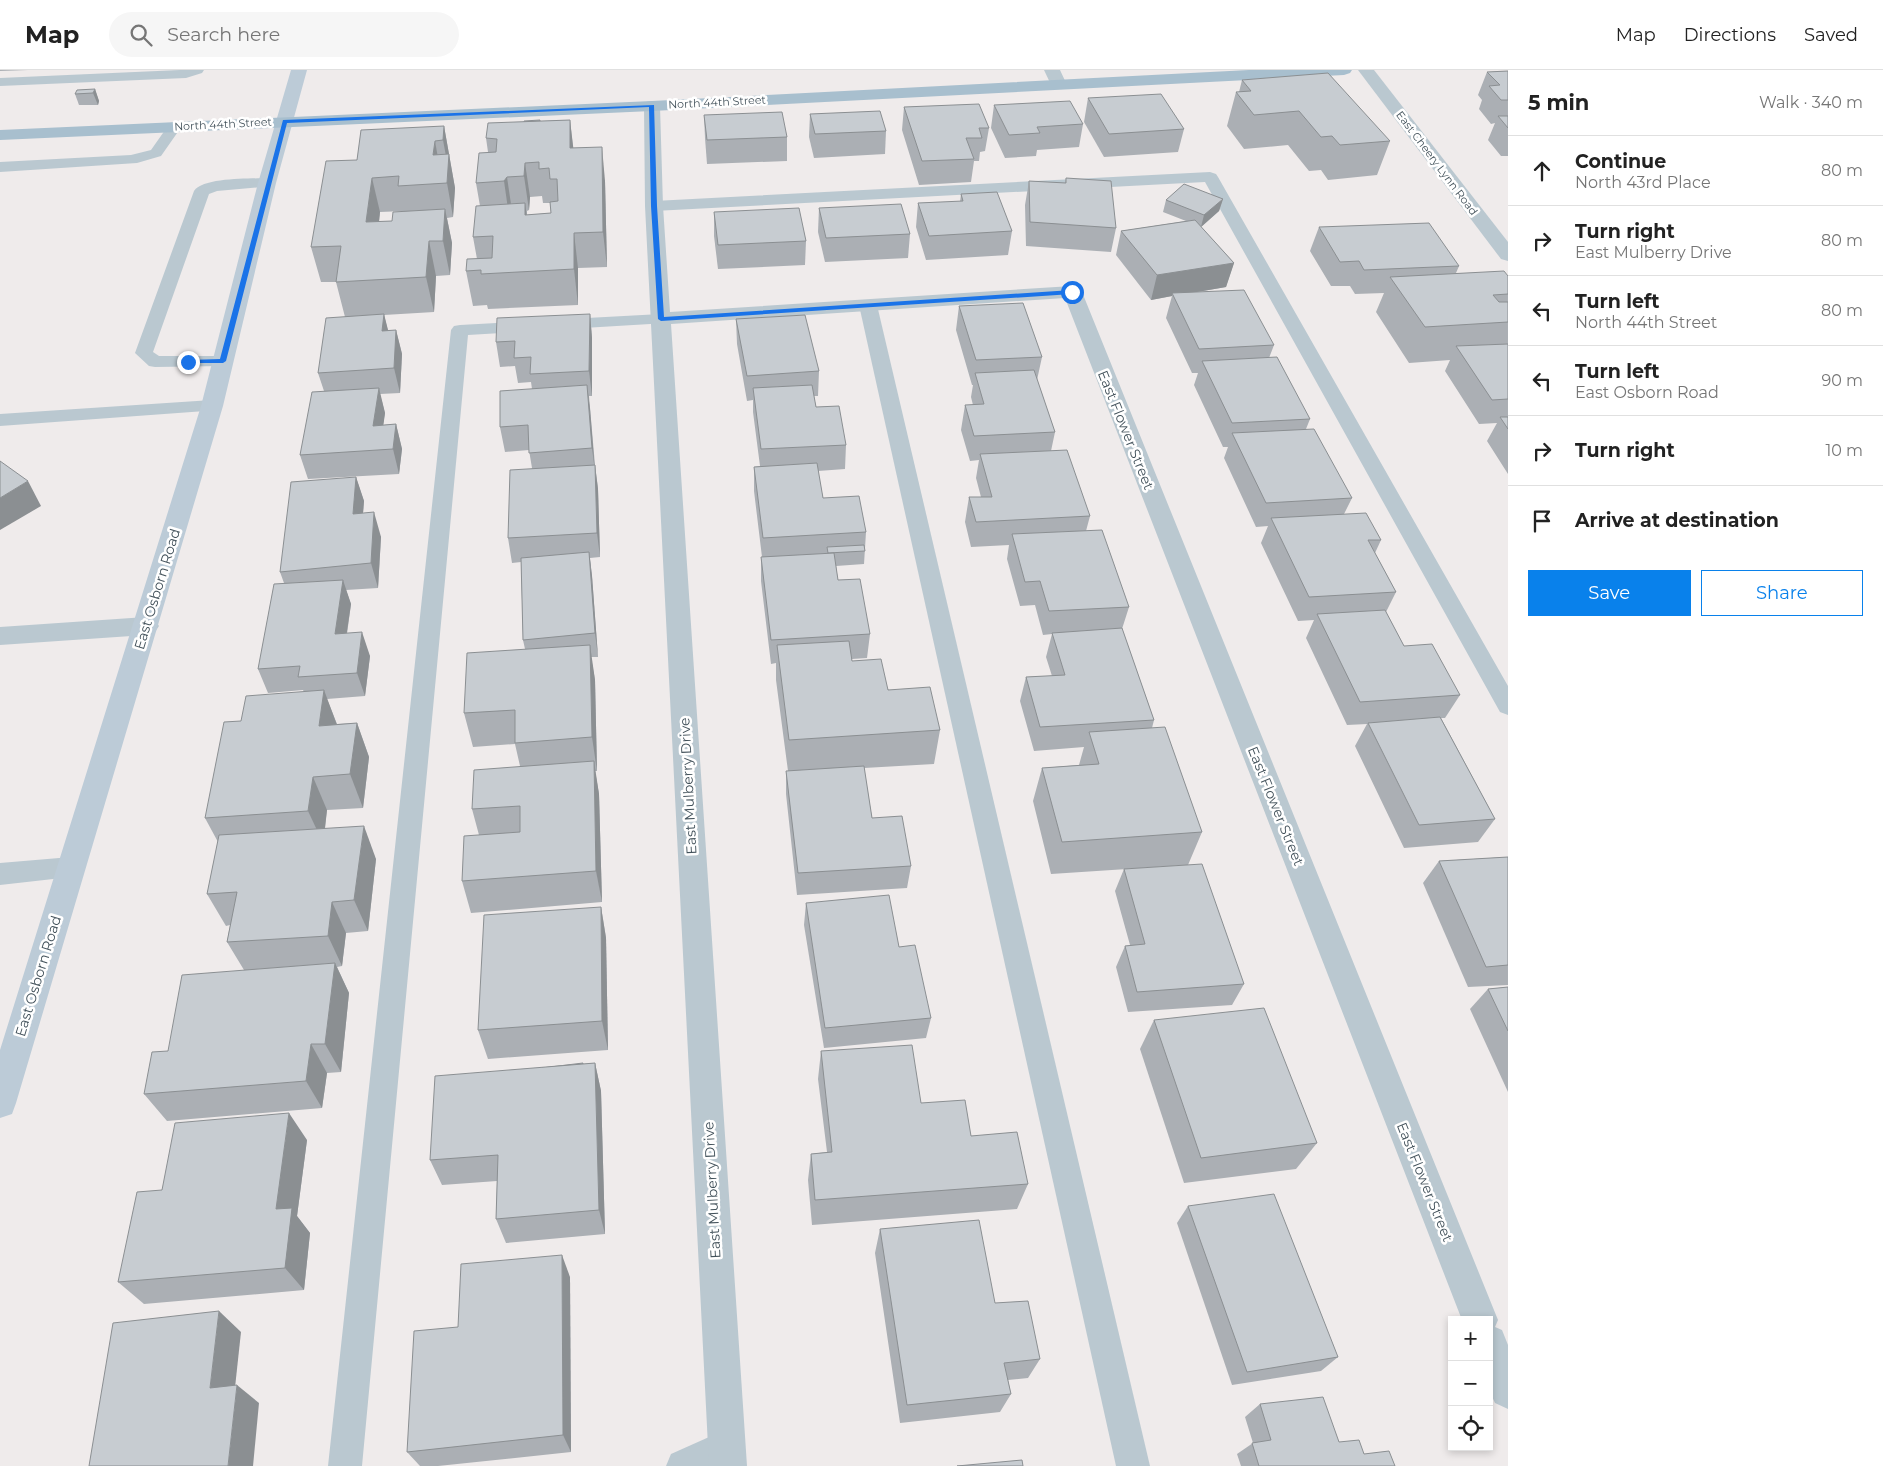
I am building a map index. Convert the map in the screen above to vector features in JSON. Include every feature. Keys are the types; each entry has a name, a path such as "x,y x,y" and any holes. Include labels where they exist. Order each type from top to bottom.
{"main road":[{"name":"North 44th Street","path":"0,135 652,106 1055,78 1344,70"}],"street":[{"name":"East Osborn Road","path":"0,1103 212,406 267,183 299,70"},
{"name":"East Cheery Lynn Road","path":"1366,70 1508,255"},
{"name":"East Mulberry Drive","path":"652,106 654,206 728,1456"},
{"name":"East Flower Street","path":"868,305 1072,292 1478,1316"},
{"path":"661,319 868,305"},
{"path":"0,636 146,626"},
{"path":"1493,1353 1508,1390"}],"lane":[{"path":"0,82 186,74 197,70"},
{"path":"0,167 132,160 156,153 175,126"},
{"path":"654,206 1210,177 1508,706"},
{"path":"223,361 155,362 144,353 202,191 215,186 267,183"},
{"path":"868,305 1133,1466"},
{"path":"344,1466 460,330 661,319"},
{"path":"0,420 212,406"},
{"path":"0,874 71,867"},
{"path":"683,1466 728,1456"}],"building":[{"path":"1508,71 1508,100 1501,100 1489,86 1500,85 1487,72"},
{"path":"1328,73 1390,141 1340,145 1332,136 1321,137 1299,111 1254,115 1236,92 1251,91 1242,80"},
{"path":"95,89 93,93 75,94 77,90"},
{"path":"1161,94 1184,129 1109,134 1088,98"},
{"path":"1070,101 1083,124 1037,127 1040,133 1009,135 994,105"},
{"path":"979,104 989,128 979,128 982,138 966,138 974,159 922,161 904,107"},
{"path":"880,111 886,131 815,134 810,114"},
{"path":"782,112 787,137 707,140 704,115"},
{"path":"1498,116 1508,116 1508,128"},
{"path":"570,120 570,148 602,147 603,232 574,233 574,269 481,274 481,270 466,271 467,259 492,258 493,236 473,237 476,206 525,203 525,215 551,213 550,202 558,201 557,179 550,179 549,168 539,169 539,162 525,163 524,176 507,177 504,181 476,183 479,153 496,152 497,139 486,138 488,123"},
{"path":"524,121 540,121 524,122"},
{"path":"444,126 443,140 435,141 433,155 449,154 447,183 398,186 399,176 372,178 366,222 392,221 393,212 445,209 443,241 429,241 426,277 336,282 341,246 311,247 326,161 357,160 361,130"},
{"path":"1066,178 1111,181 1116,228 1030,222 1029,181 1066,183"},
{"path":"1184,184 1223,199 1204,215 1166,200"},
{"path":"997,192 1012,231 929,236 918,203 963,201 961,194"},
{"path":"901,204 910,234 826,238 819,208"},
{"path":"799,208 806,241 718,245 714,212"},
{"path":"1195,220 1234,263 1157,275 1121,231"},
{"path":"1429,223 1459,266 1364,270 1359,261 1340,262 1319,227"},
{"path":"1504,271 1508,276 1508,294 1493,295 1499,302 1508,302 1508,322 1425,327 1390,277"},
{"path":"1244,290 1274,345 1199,349 1172,293"},
{"path":"1023,303 1042,357 976,360 959,306"},
{"path":"384,314 382,331 396,330 394,368 318,373 326,318"},
{"path":"590,314 589,371 530,374 531,357 514,358 515,341 496,342 497,318"},
{"path":"805,315 819,371 747,376 736,319"},
{"path":"1508,344 1508,399 1492,400 1456,346"},
{"path":"1277,357 1310,419 1232,423 1202,361"},
{"path":"1034,370 1055,432 974,436 965,405 984,404 975,373"},
{"path":"587,385 592,448 529,453 528,425 500,427 500,391"},
{"path":"812,385 816,407 839,406 846,445 761,449 753,388"},
{"path":"379,388 373,426 396,424 393,449 300,455 312,392"},
{"path":"1500,417 1508,417 1508,429"},
{"path":"1314,429 1352,498 1266,503 1232,433"},
{"path":"1067,450 1090,516 976,522 969,497 992,497 980,454"},
{"path":"0,461 28,481 0,498"},
{"path":"817,463 823,498 859,496 866,532 763,538 754,467"},
{"path":"595,465 597,533 508,538 510,470"},
{"path":"356,477 353,514 374,512 371,563 280,572 291,482"},
{"path":"1366,513 1381,540 1368,540 1396,592 1309,597 1271,518"},
{"path":"1102,530 1129,607 1049,611 1040,581 1025,582 1012,534"},
{"path":"864,545 865,551 828,553 827,547"},
{"path":"589,552 595,633 523,640 521,558"},
{"path":"834,553 838,580 860,579 870,634 771,640 761,557"},
{"path":"343,580 335,634 362,632 357,673 298,677 300,666 258,669 274,584"},
{"path":"1385,610 1404,646 1432,644 1460,695 1360,702 1317,614"},
{"path":"1122,628 1154,720 1040,727 1026,677 1065,675 1052,633"},
{"path":"849,641 852,661 881,659 888,690 930,687 940,730 789,740 777,645"},
{"path":"590,645 592,737 515,743 515,710 464,713 467,653"},
{"path":"324,690 319,726 357,723 350,774 313,777 308,811 205,818 224,722 241,721 246,696"},
{"path":"1440,717 1495,819 1419,825 1368,723"},
{"path":"1165,727 1202,832 1062,842 1042,768 1099,764 1089,732"},
{"path":"594,761 596,871 462,881 464,836 520,832 520,806 472,809 474,770"},
{"path":"864,766 872,818 902,816 911,866 798,873 786,771"},
{"path":"364,826 354,900 332,902 328,936 227,942 237,892 207,894 219,835"},
{"path":"1508,857 1508,965 1486,967 1439,861"},
{"path":"1202,864 1244,984 1137,992 1125,946 1145,944 1124,869"},
{"path":"889,895 899,947 915,945 931,1018 825,1028 806,903"},
{"path":"601,907 602,1021 478,1030 484,915"},
{"path":"335,963 325,1044 311,1044 306,1081 144,1094 152,1052 168,1051 182,975"},
{"path":"1508,987 1508,1031 1488,989"},
{"path":"1264,1008 1317,1143 1201,1158 1154,1020"},
{"path":"912,1045 921,1103 965,1100 971,1136 1017,1132 1028,1184 815,1200 811,1154 832,1152 821,1051"},
{"path":"583,1063 583,1064 542,1068"},
{"path":"595,1063 599,1210 496,1219 498,1155 430,1160 435,1076"},
{"path":"289,1113 276,1209 292,1208 285,1268 118,1282 137,1192 162,1190 175,1123"},
{"path":"1274,1194 1338,1357 1247,1372 1188,1206"},
{"path":"979,1220 995,1303 1028,1301 1040,1359 1004,1363 1011,1394 907,1405 880,1229"},
{"path":"562,1255 563,1435 407,1452 414,1331 458,1327 461,1264"},
{"path":"219,1311 210,1388 237,1385 228,1466 89,1466 113,1323"},
{"path":"1323,1397 1339,1442 1359,1440 1364,1454 1389,1451 1395,1466 1259,1466 1252,1443 1271,1440 1260,1404"},
{"path":"1022,1460 1023,1466 957,1466"}],"route":[{"path":"188,362 223,361 267,183 285,121 652,106 654,206 661,319 1072,292"}]}
